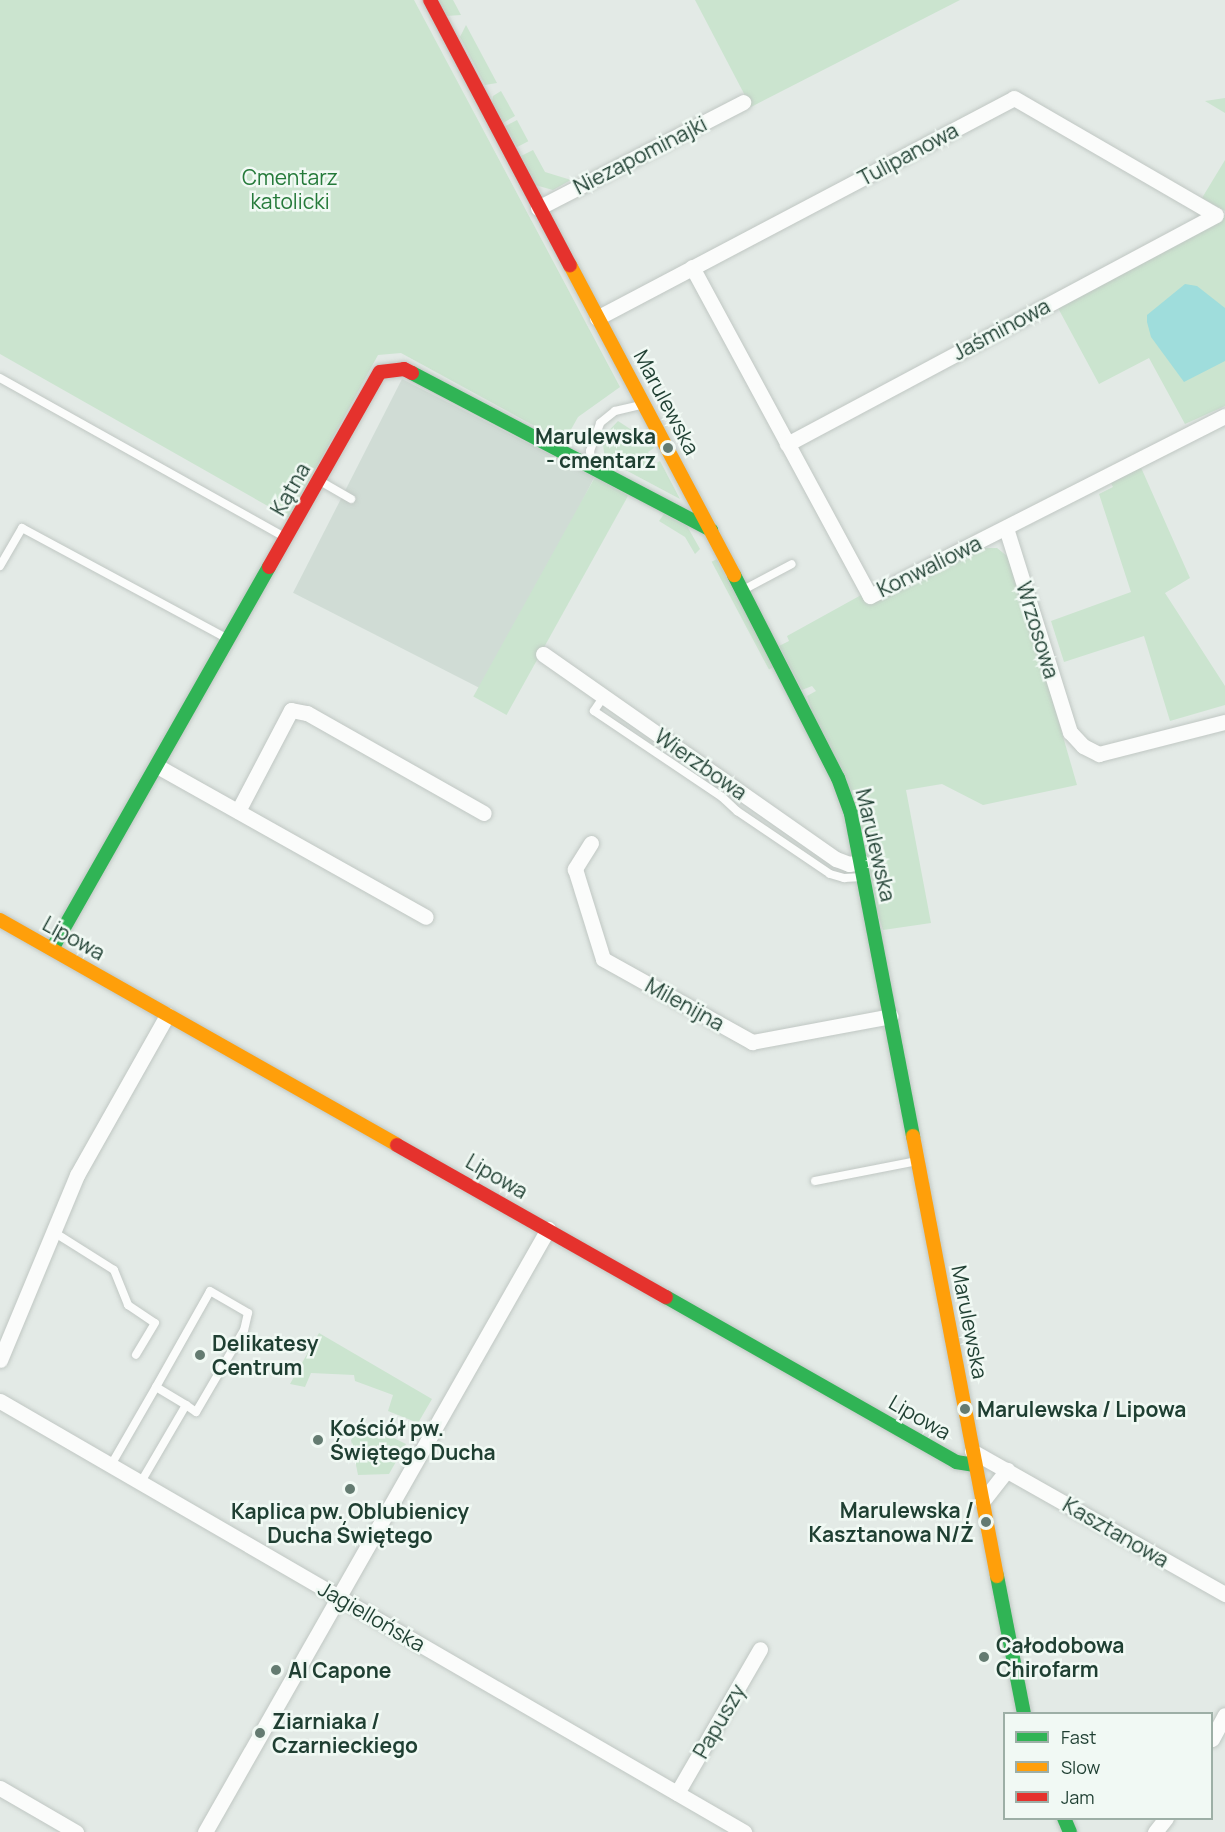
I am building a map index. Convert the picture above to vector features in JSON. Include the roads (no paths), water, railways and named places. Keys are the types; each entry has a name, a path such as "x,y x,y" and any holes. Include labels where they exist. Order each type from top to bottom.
{"street":[{"name":"Marulewska","path":"430,0 538,208 646,405 838,778 863,869 1024,1712"},
{"name":"Tulipanowa","path":"597,318 1014,98 1216,215"},
{"name":"Niezapominajki","path":"538,208 743,102"},
{"name":"Jaśminowa","path":"787,444 1216,215"},
{"name":"Konwaliowa","path":"692,267 870,596 1225,416"},
{"name":"Kątna","path":"52,949 380,372 405,369 711,530"},
{"name":"Wrzosowa","path":"1006,528 1070,732 1083,746 1099,754 1225,722"},
{"name":"Wierzbowa","path":"543,654 836,859 863,869"},
{"path":"238,811 291,710 307,713 484,813"},
{"path":"157,766 426,917"},
{"name":"Milenijna","path":"591,843 576,869 603,959 752,1042 891,1016"},
{"name":"Lipowa","path":"0,920 956,1462 974,1458"},
{"path":"0,1360 77,1175 167,1015"},
{"path":"205,1832 548,1229"},
{"name":"Jagiellońska","path":"0,1401 744,1832"},
{"name":"Kasztanowa","path":"974,1458 1007,1470 1225,1594"},
{"path":"982,1502 1007,1470"},
{"name":"Papuszy","path":"678,1793 760,1648"},
{"path":"1213,1737 1225,1715"},
{"path":"0,1788 76,1832"}],"lane":[{"path":"0,378 286,538"},
{"path":"591,467 590,451 600,423 621,409 646,405"},
{"path":"320,481 351,499"},
{"path":"0,566 22,528 228,639"},
{"path":"742,591 792,564"},
{"path":"815,1181 919,1161"},
{"path":"52,1231 114,1270 128,1305 155,1323 136,1355"},
{"path":"111,1465 210,1291 248,1313 244,1330 196,1412 156,1387"},
{"path":"141,1482 186,1405"}],"water":[{"path":"1185,284 1197,286 1225,308 1225,361 1184,382 1151,337 1147,315"}],"place":[{"name":"Marulewska - cmentarz","path":"668,448"},
{"name":"Delikatesy Centrum","path":"200,1355"},
{"name":"Marulewska / Lipowa","path":"965,1409"},
{"name":"Kościół pw. Świętego Ducha","path":"318,1440"},
{"name":"Kaplica pw. Oblubienicy Ducha Świętego","path":"350,1489"},
{"name":"Marulewska / Kasztanowa N/Ż","path":"986,1522"},
{"name":"Całodobowa Chirofarm","path":"984,1657"},
{"name":"Al Capone","path":"276,1670"},
{"name":"Ziarniaka / Czarnieckiego","path":"260,1733"}],"park label":[{"name":"Cmentarz katolicki","path":"290,189"}]}
